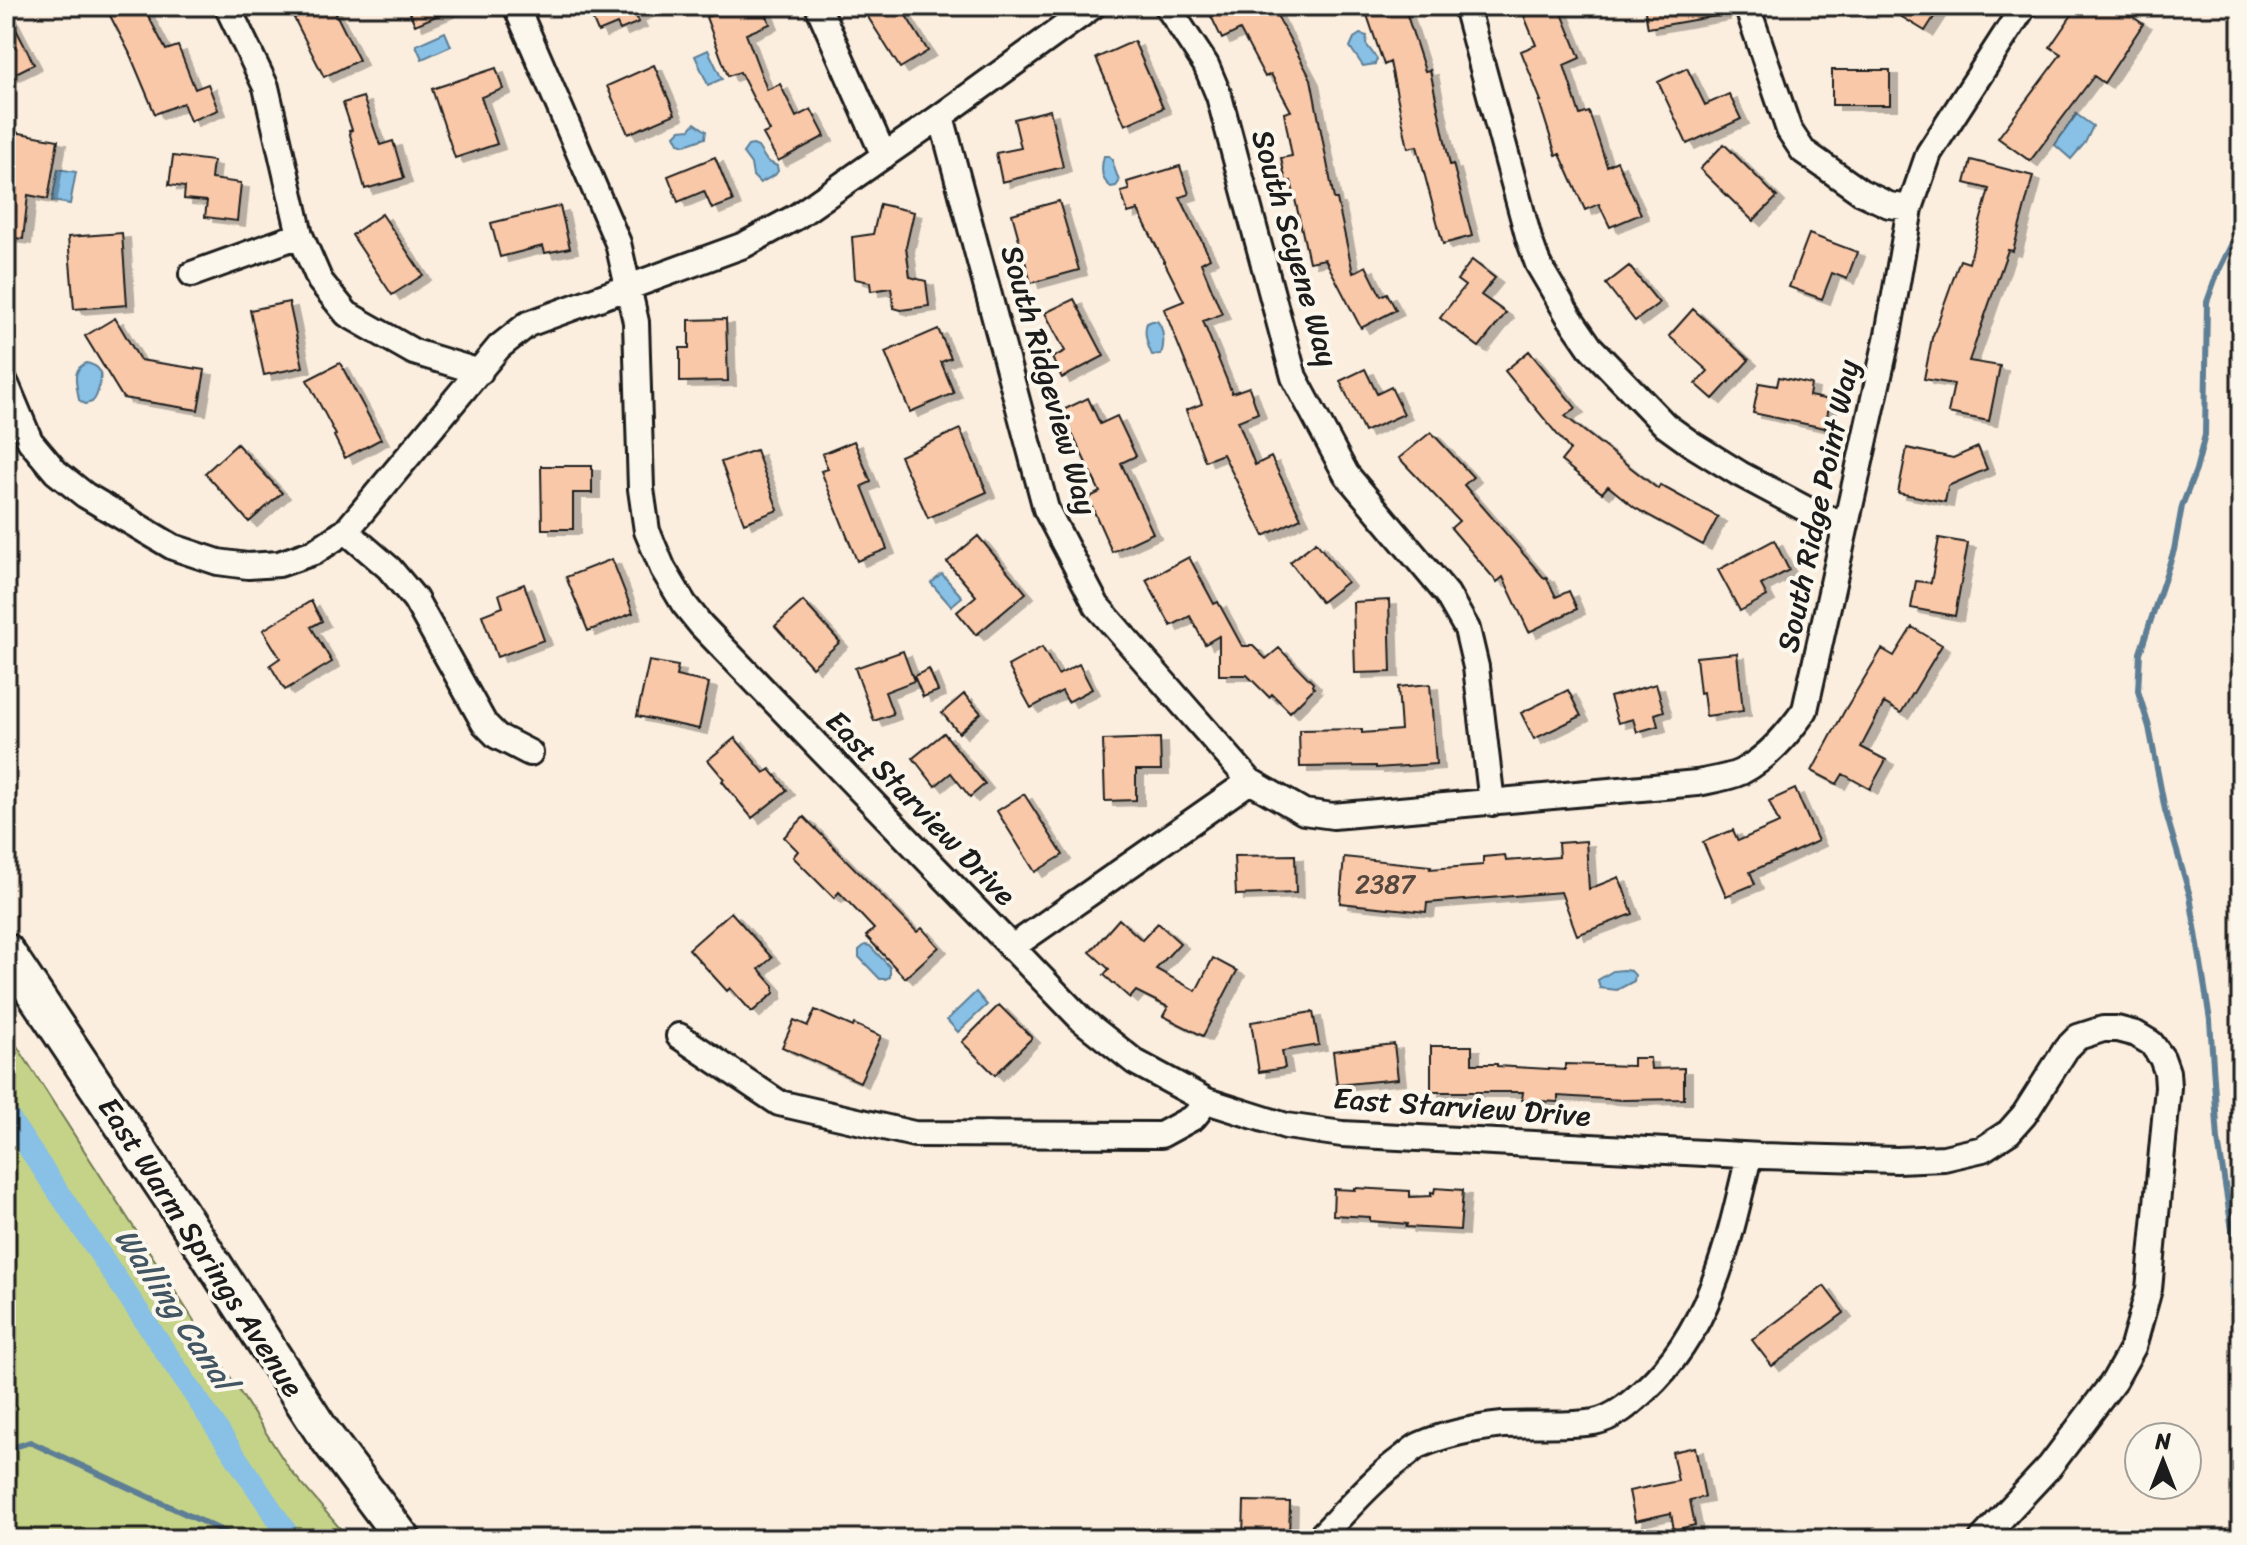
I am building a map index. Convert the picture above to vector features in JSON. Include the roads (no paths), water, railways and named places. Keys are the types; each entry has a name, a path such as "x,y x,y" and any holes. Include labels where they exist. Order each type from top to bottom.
{"street":[{"path":"227,6 266,87 300,235 320,281 347,314 414,352 480,372"},
{"name":"East Starview Drive","path":"516,6 618,243 636,322 641,489 647,531 663,569 701,625 1082,1020 1135,1062 1207,1101 1286,1126 1342,1134 1749,1156 1897,1160 1944,1158 1983,1149 2009,1132 2024,1115 2066,1049 2078,1037 2103,1029 2117,1029 2136,1034 2151,1043 2162,1058 2168,1087 2149,1289 2133,1347 2114,1381 2050,1466 1982,1539"},
{"path":"818,6 884,156"},
{"path":"6,384 30,441 56,472 85,495 173,547 218,562 248,566 279,564 314,552 346,531 499,347 528,324 744,245 796,217 1093,6"},
{"name":"South Scyene Way","path":"1167,6 1206,65 1219,96 1294,377 1346,474 1447,594 1467,629 1476,667 1492,803"},
{"path":"1466,6 1538,264 1590,347 1665,425 1690,443 1819,516 1845,523"},
{"path":"1747,6 1789,130 1803,151 1861,192 1889,205 1910,208"},
{"name":"South Ridge Point Way","path":"1492,803 1697,783 1739,773 1766,755 1786,736 1805,710 1888,335 1910,208 1929,153 2024,6"},
{"name":"South Ridgeview Way","path":"941,116 1046,509 1097,606 1250,781 1304,812 1333,816 1492,803"},
{"path":"192,274 300,235"},
{"path":"346,531 389,568 415,599 484,723 497,736 530,753"},
{"path":"1011,948 1250,781"},
{"name":"East Warm Springs Avenue","path":"6,951 321,1430 403,1539"},
{"path":"679,1036 779,1103 914,1134 1161,1135 1194,1117 1207,1101"},
{"path":"1322,1535 1380,1474 1419,1446 1459,1433 1504,1425 1553,1426 1597,1421 1625,1408 1665,1369 1707,1304 1727,1247 1749,1156"}],"water":[{"path":"445,32 451,46 422,59 416,45"},
{"path":"1360,34 1367,36 1366,44 1377,59 1375,64 1363,66 1350,47"},
{"path":"708,50 722,79 708,85 695,56"},
{"path":"2076,114 2093,126 2085,143 2071,159 2055,145"},
{"path":"695,123 706,131 705,138 685,145 679,143 675,135 680,130 690,129"},
{"path":"753,145 758,147 767,161 777,166 778,171 760,183 753,176 751,164 743,153"},
{"path":"1104,156 1113,160 1119,182 1116,186 1111,187 1103,177"},
{"path":"58,169 76,172 70,204 52,201"},
{"path":"1157,321 1162,332 1161,354 1152,355 1148,344 1146,327"},
{"path":"87,363 98,368 100,377 94,399 85,404 79,400 76,373"},
{"path":"942,574 962,597 951,606 931,583"},
{"path":"865,945 870,946 890,967 890,977 880,979 859,957 859,950"},
{"path":"1624,970 1635,975 1634,981 1617,990 1600,988 1598,980 1613,971"},
{"path":"976,992 987,1005 958,1032 947,1020"}],"waterway":[{"path":"2241,225 2207,302 2205,435 2182,506 2174,550 2140,653 2138,691 2149,727 2165,810 2190,896 2210,1020 2218,1140 2241,1287"},
{"name":"Walling Canal","path":"6,1114 291,1539"},
{"path":"6,1450 30,1442 240,1539"}]}
